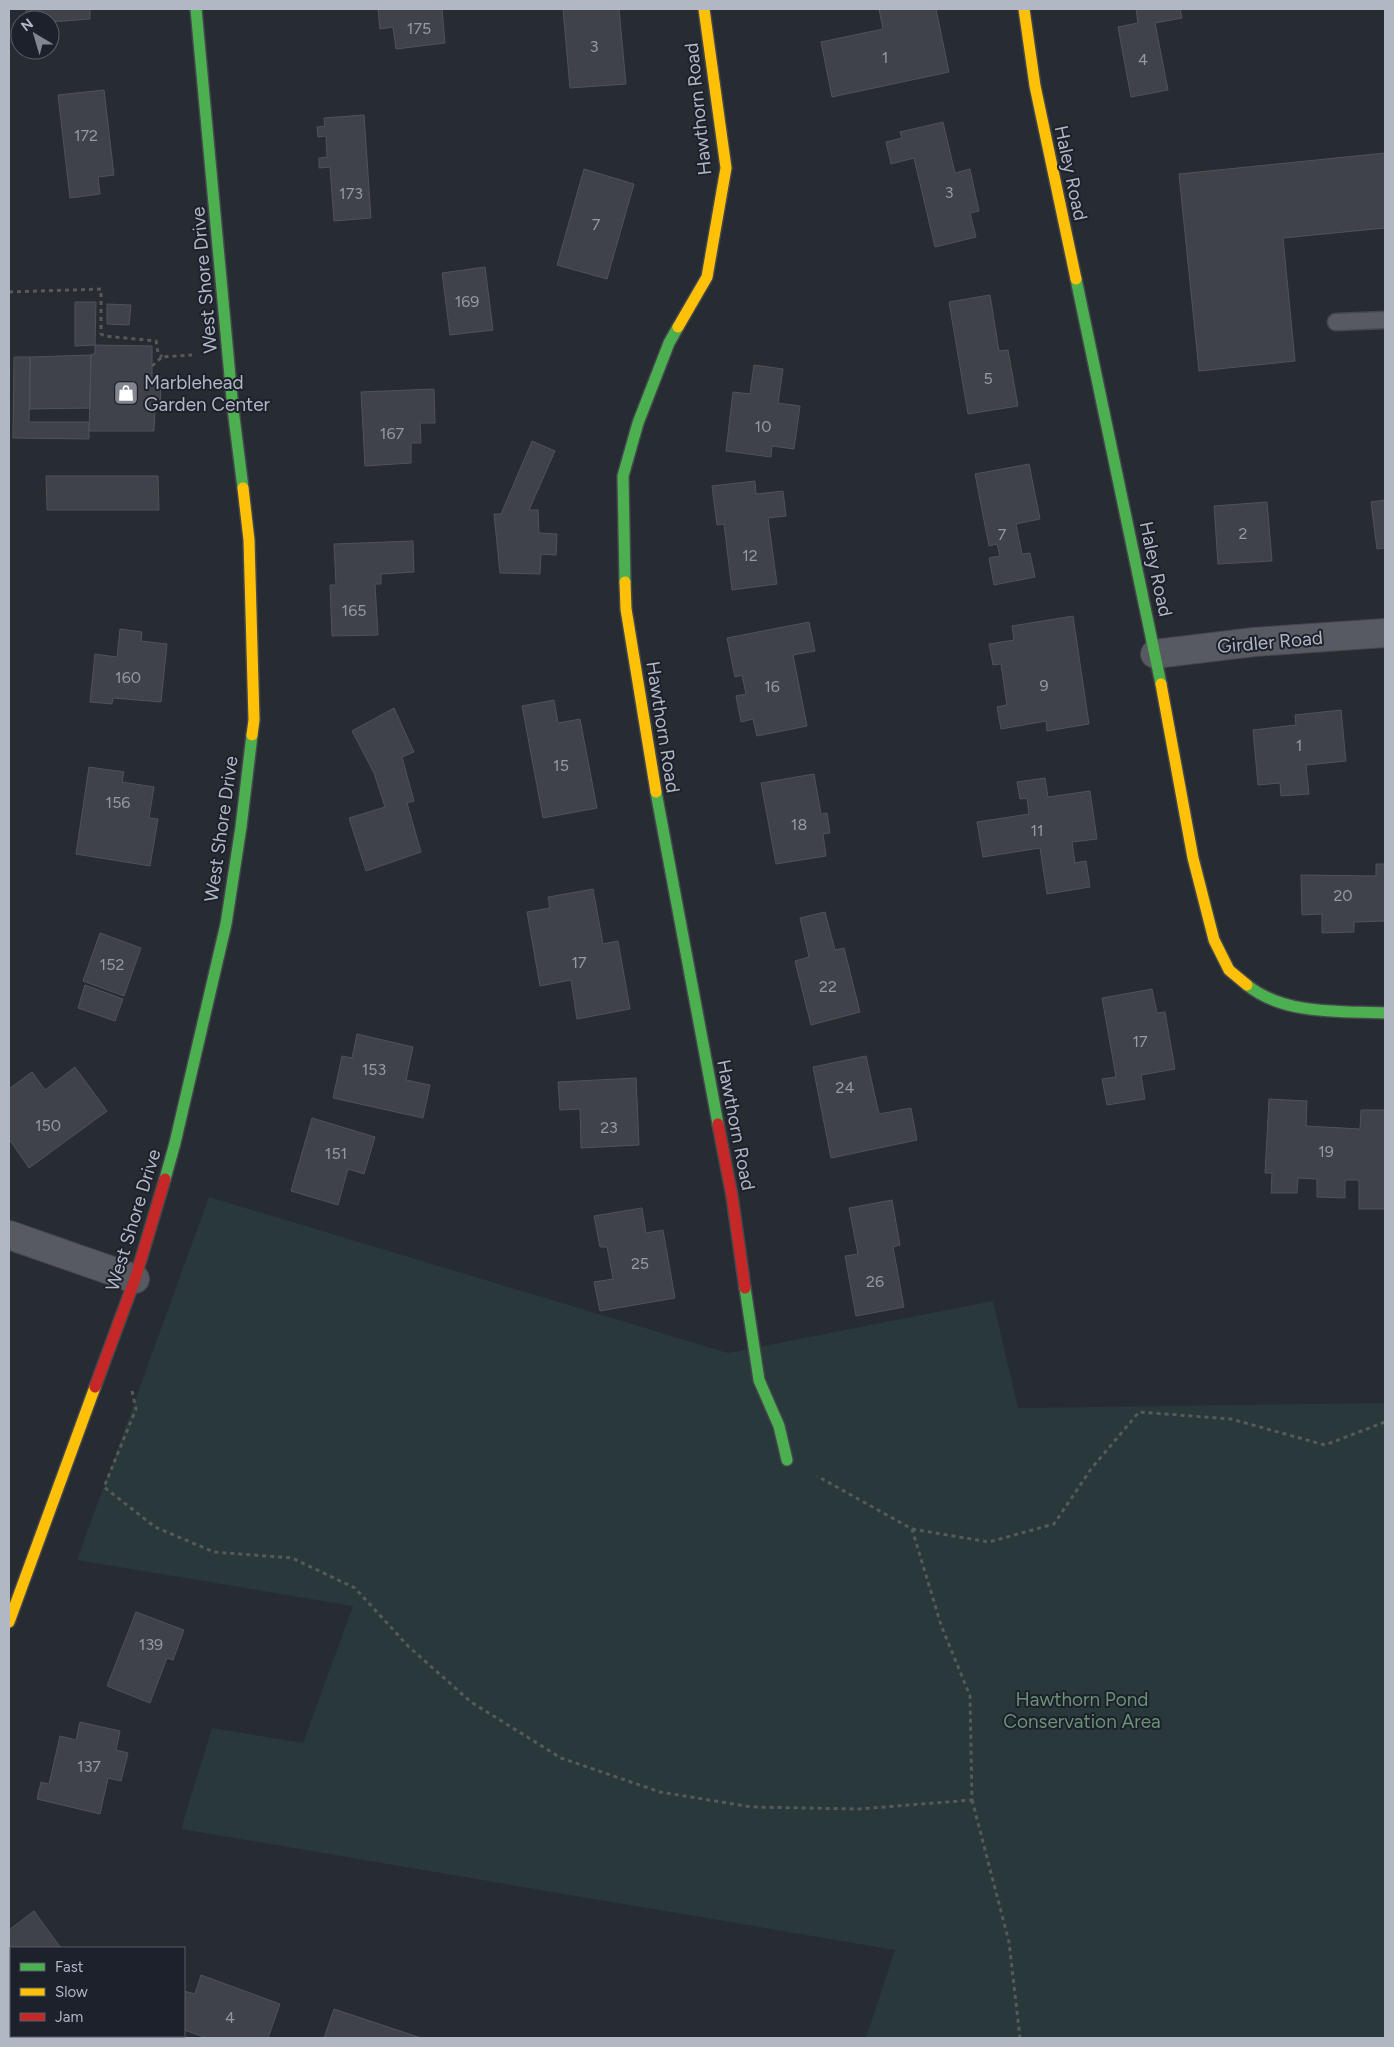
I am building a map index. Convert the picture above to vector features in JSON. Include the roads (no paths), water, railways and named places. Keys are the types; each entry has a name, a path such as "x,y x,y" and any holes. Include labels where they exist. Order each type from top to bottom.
{"street":[{"name":"West Shore Drive","path":"9,1622 135,1279 175,1143 224,933 241,827 254,720 249,540 233,409 196,9"},
{"name":"Hawthorn Road","path":"704,9 726,168 707,277 669,343 638,424 623,476 626,609 664,836 732,1196 758,1380 779,1426 787,1460"},
{"name":"Haley Road","path":"1024,9 1035,86 1155,654 1193,858 1214,940 1230,970 1258,994 1280,1004 1327,1010 1385,1013"},
{"name":"Girdler Road","path":"1155,654 1254,642 1385,633"},
{"path":"9,1235 135,1279"}],"lane":[{"path":"1336,322 1385,320"}],"place":[{"name":"Marblehead Garden Center","path":"126,393"}],"park label":[{"name":"Hawthorn Pond Conservation Area","path":"1082,1710"}]}
